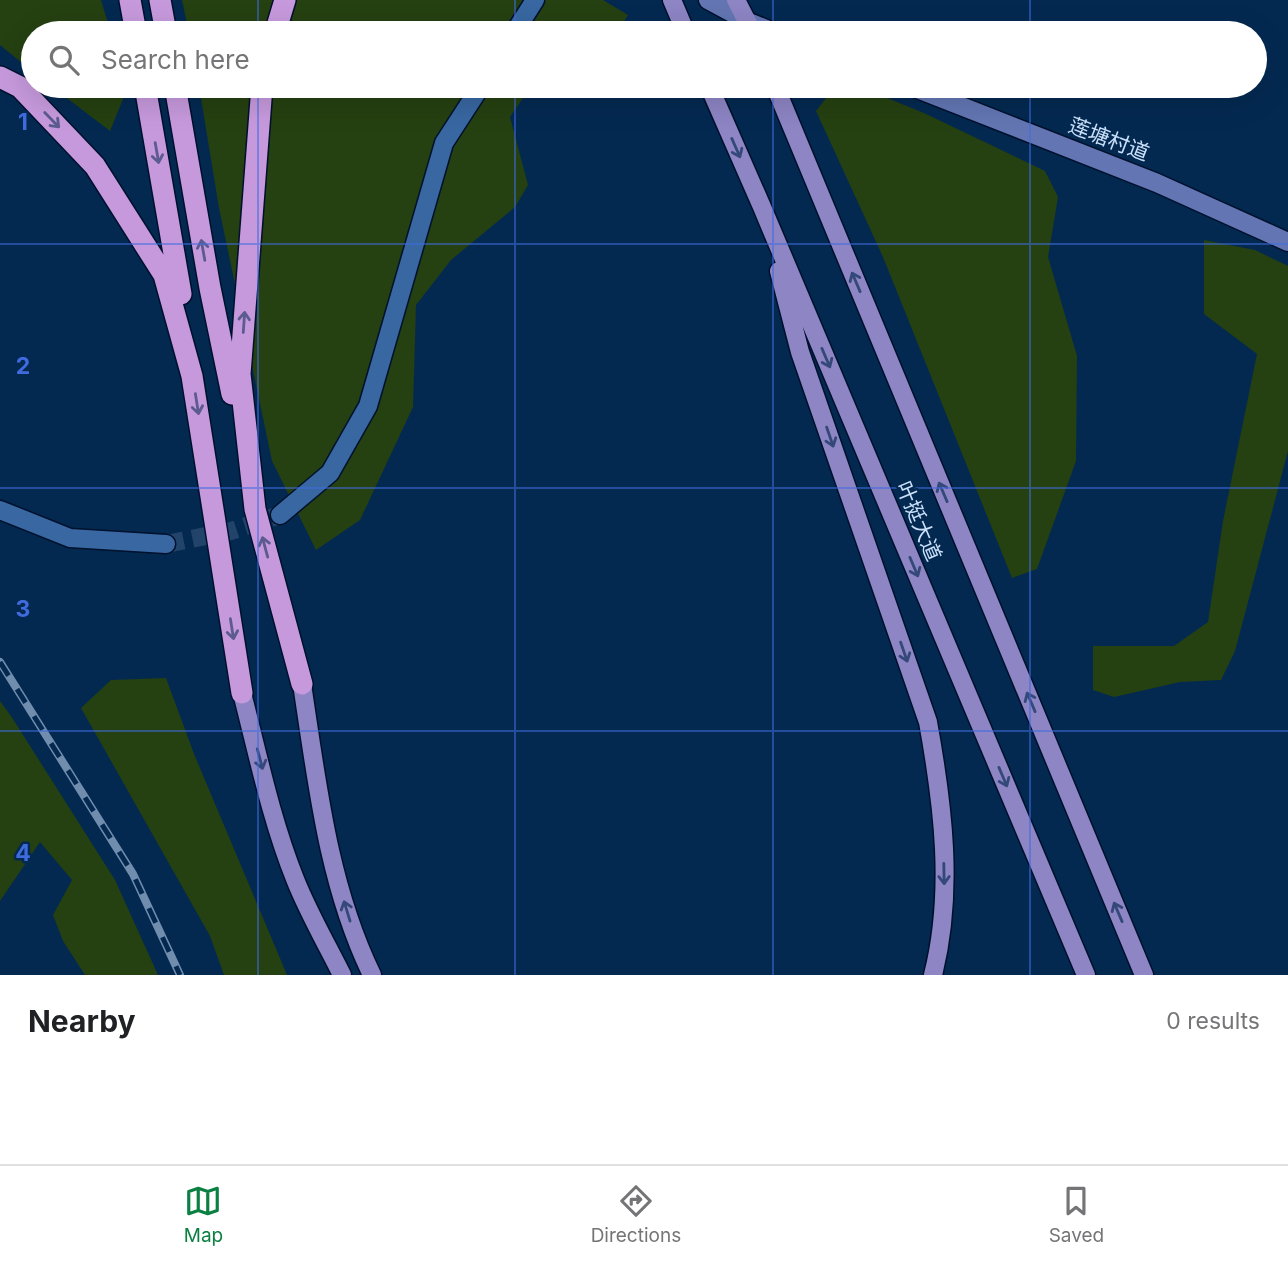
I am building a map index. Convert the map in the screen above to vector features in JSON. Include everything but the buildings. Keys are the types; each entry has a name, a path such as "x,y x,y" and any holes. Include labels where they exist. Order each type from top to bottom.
{"highway":[{"path":"130,0 134,21"},
{"path":"160,0 164,21"},
{"path":"279,21 285,0"},
{"path":"0,77 21,89"},
{"path":"30,98 95,166 164,275 192,376"},
{"path":"147,98 181,292 242,693"},
{"path":"177,98 210,288 255,509 302,684"},
{"path":"255,509 240,374 261,98"}],"main road":[{"path":"672,0 681,21"},
{"path":"708,0 740,21"},
{"path":"736,0 747,21"},
{"name":"叶挺大道","path":"714,98 1086,975"},
{"name":"叶挺大道","path":"780,98 1144,975"},
{"name":"莲塘村道","path":"941,98 1157,183 1288,242"},
{"path":"762,207 800,352 928,722 939,781 944,843 945,898 933,975"},
{"path":"302,684 323,817 335,870 358,944 372,975"},
{"path":"242,693 275,820 295,878 318,930 342,974"},
{"path":"358,944 383,975"}],"street":[{"path":"522,21 535,0"},
{"path":"280,515 330,473 368,406 444,143 473,98"},
{"path":"0,510 70,538 166,544"}],"green space":[{"path":"0,0 101,0 107,21 21,21 21,62 0,45"},
{"path":"182,0 603,0 628,15 624,21 186,21"},
{"path":"67,98 123,98 110,131"},
{"path":"201,98 523,98 510,117 528,185 515,207 451,260 416,305 413,407 360,520 316,550 272,461 219,208"},
{"path":"826,98 887,98 1045,171 1058,197 1048,257 1077,356 1076,461 1037,569 1012,578 883,257 816,111"},
{"path":"1204,240 1255,250 1288,266 1288,451 1235,651 1221,680 1180,682 1114,697 1093,690 1093,646 1174,646 1208,622 1223,521 1257,354 1204,314"},
{"path":"166,678 194,754 287,975 224,975 210,936 81,708 111,680"},
{"path":"0,701 115,880 158,975 85,975 63,941 53,915 72,880 40,842 0,901"}],"tunnel":[{"path":"166,544 231,531 280,515"}],"railway":[{"path":"0,662 133,874 180,975"}]}
